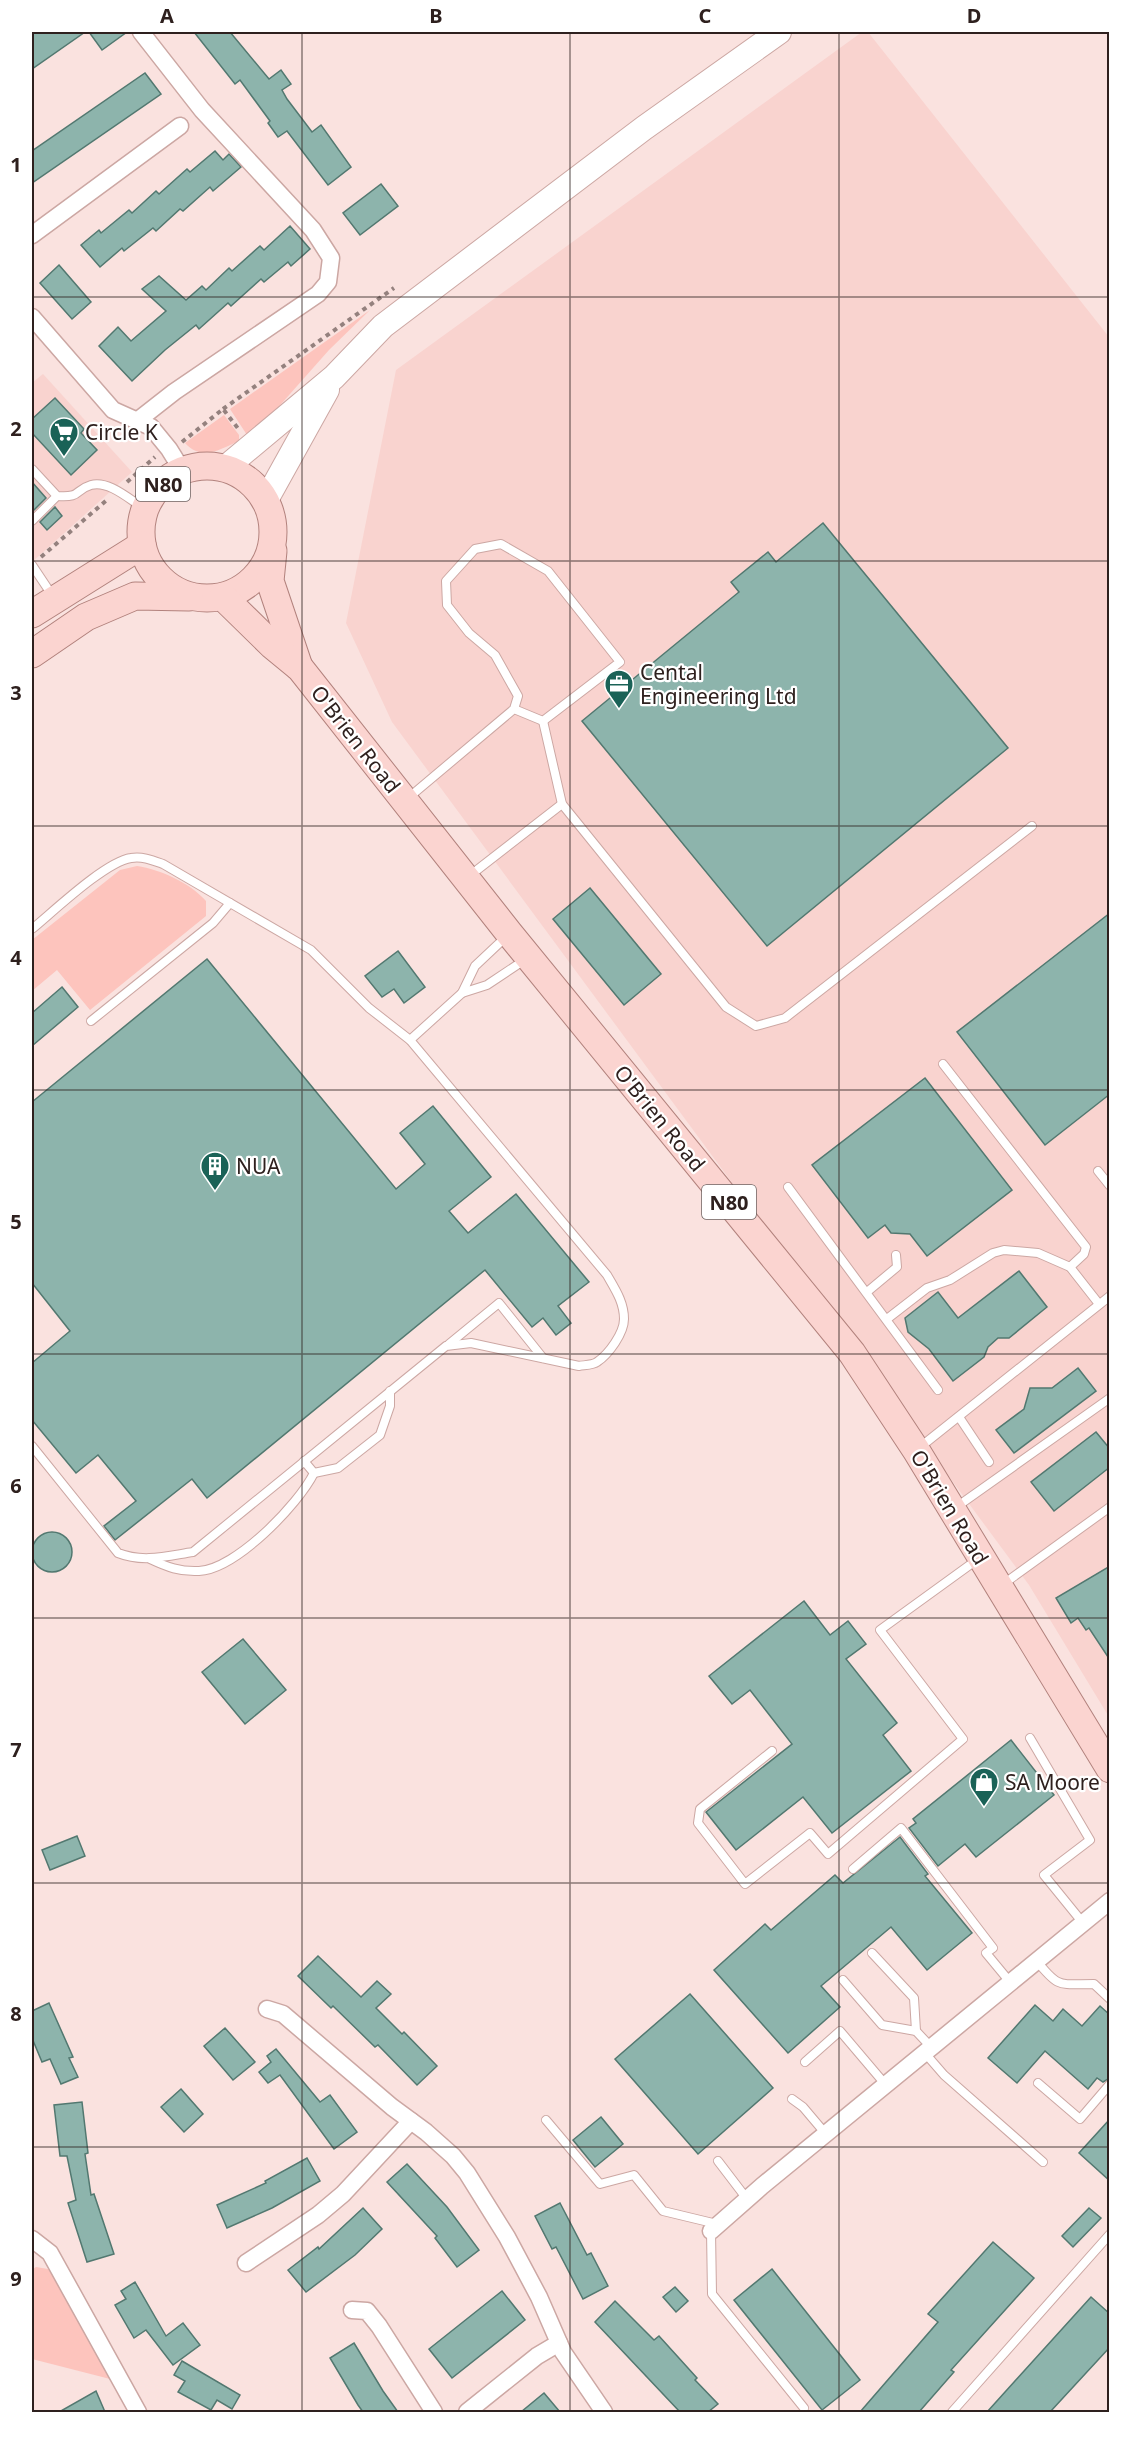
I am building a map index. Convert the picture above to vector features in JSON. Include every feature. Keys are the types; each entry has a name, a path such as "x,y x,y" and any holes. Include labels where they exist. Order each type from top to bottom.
{"main road":[{"path":"225,468 334,377 383,326 644,128 779,32"},
{"path":"266,500 334,377"},
{"name":"N80","path":"32,654 86,617 135,596 207,599 224,597 242,590 257,577 268,561 273,542 273,520 266,500 255,486 241,475 225,468 175,459 167,480 154,493 145,509 141,526 142,545 148,562 158,578 173,590 190,597"},
{"name":"O'Brien Road","path":"273,542 270,581 300,668"},
{"path":"32,614 54,598 114,564 142,545"},
{"name":"O'Brien Road","path":"224,597 272,645 300,668 509,933 852,1353 916,1450 1110,1769"}],"street":[{"path":"137,421 174,392 318,294 328,282 331,258 313,230 202,110 141,32"},
{"path":"32,235 180,126"},
{"path":"32,317 113,410 151,427 175,459"},
{"path":"715,2228 825,2133 1110,1901"},
{"path":"267,2009 283,2014 453,2156 485,2200 539,2297 559,2343 582,2382 604,2412"},
{"path":"246,2263 318,2215 343,2194 411,2121"},
{"path":"32,2239 50,2253 139,2412"},
{"path":"352,2310 367,2311 434,2412"},
{"path":"467,2412 537,2356 559,2343"}],"lane":[{"path":"32,469 57,496 73,497 90,485 104,483 145,509"},
{"path":"32,521 57,496"},
{"path":"405,801 514,709 518,696 495,655 469,633 447,605 446,581 475,549 501,544 548,572 620,662 543,721"},
{"path":"32,566 54,598"},
{"path":"514,709 543,721"},
{"path":"543,721 562,804 726,1006 756,1026 785,1018 1032,826"},
{"path":"466,879 562,804"},
{"path":"32,929 113,863 131,858 146,858 163,864 311,950 369,1008 410,1040 608,1275 621,1298 625,1320 620,1336 597,1363 579,1366 471,1342 446,1346"},
{"path":"91,1021 213,922 230,903"},
{"path":"410,1040 462,993 475,966 509,933"},
{"path":"462,993 487,985 529,957"},
{"path":"943,1064 1086,1247 1084,1254 1070,1267"},
{"path":"1098,1171 1110,1186"},
{"path":"788,1187 938,1390"},
{"path":"887,1319 927,1288 950,1280 993,1253 1004,1250 1038,1253 1070,1267 1099,1304"},
{"path":"867,1292 897,1267 896,1255"},
{"path":"916,1450 1110,1296"},
{"path":"32,1446 118,1553 134,1559 150,1559 193,1552 499,1303 543,1358"},
{"path":"314,1473 338,1468 380,1434 390,1406 390,1391"},
{"path":"953,1510 1110,1398"},
{"path":"958,1417 989,1462"},
{"path":"304,1461 314,1473"},
{"path":"150,1559 174,1571 202,1571 225,1563 262,1537 306,1490 314,1473"},
{"path":"999,1587 1110,1507"},
{"path":"772,1751 700,1809 698,1823 745,1884 810,1833 828,1854 963,1739 880,1630 981,1557"},
{"path":"1030,1738 1090,1840 1044,1875 1083,1923"},
{"path":"853,1869 901,1828 993,1948 986,1953 1010,1982"},
{"path":"872,1953 914,1998 916,2031 944,2075 1043,2162"},
{"path":"1036,1960 1059,1984 1094,1984 1110,1999"},
{"path":"843,1980 882,2025 916,2031"},
{"path":"805,2062 840,2031 885,2084"},
{"path":"1038,2083 1080,2119 1110,2084"},
{"path":"792,2099 803,2107 825,2133"},
{"path":"546,2120 600,2184 634,2175 663,2211 715,2228 712,2294 804,2408"},
{"path":"718,2161 747,2199"},
{"path":"952,2412 1110,2234"}],"path":[{"path":"32,566 157,455 175,459 182,442 223,409 252,446"}],"shaded area":[{"path":"862,32 868,32 1109,337 1109,1717 1029,1585 392,722 346,623 396,370"},
{"path":"370,310 329,350 274,412 247,435 230,409"},
{"path":"43,374 132,472 32,562 32,383"},
{"path":"224,415 239,435 239,441 205,453 191,449 185,443"},
{"path":"137,866 156,870 191,888 206,901 206,916 90,1010 57,970 32,991 32,940 120,870"},
{"path":"36,2267 48,2269 56,2275 114,2380 32,2359 32,2270"}],"building":[{"path":"32,32 85,32 32,69"},
{"path":"89,32 127,32 102,50"},
{"path":"194,32 230,32 269,79 281,70 291,84 282,90 287,99 312,132 321,125 351,167 328,185 287,131 278,137 268,123 270,121 240,80 235,84"},
{"path":"145,73 161,94 32,183 32,151"},
{"path":"215,151 223,160 229,154 241,167 213,191 210,187 183,211 180,209 156,231 153,228 124,251 122,248 100,267 81,245 99,230 101,233 129,210 132,213 156,191 159,194 187,169 190,172"},
{"path":"381,184 398,206 360,235 343,213"},
{"path":"290,226 310,249 291,266 288,262 264,282 261,279 231,306 228,303 199,329 196,325 132,381 99,346 118,327 131,341 166,311 142,289 159,276 186,300 202,286 206,290 229,268 232,271 260,246 264,250"},
{"path":"59,265 91,302 72,319 40,283"},
{"path":"55,398 84,429 81,433 97,450 71,475 32,433 32,419"},
{"path":"32,482 46,498 32,512"},
{"path":"55,507 62,516 47,530 40,522"},
{"path":"823,523 1008,748 767,946 582,721 739,592 731,582 768,552 776,562"},
{"path":"590,888 661,974 624,1005 553,919"},
{"path":"1110,913 1110,1094 1045,1145 957,1032"},
{"path":"398,951 425,987 404,1003 394,989 382,997 365,976"},
{"name":"NUA","path":"207,959 396,1189 425,1164 400,1133 433,1106 491,1177 449,1211 468,1233 516,1194 589,1282 558,1306 571,1323 556,1335 543,1318 532,1327 485,1270 207,1498 192,1479 115,1540 104,1526 136,1501 98,1455 76,1473 32,1420 32,1363 70,1331 32,1283 32,1102"},
{"path":"62,987 78,1007 32,1046 32,1013"},
{"path":"925,1078 1012,1190 927,1256 910,1234 891,1233 885,1225 868,1238 812,1165"},
{"path":"1019,1271 1047,1307 1009,1338 998,1338 988,1347 984,1357 953,1381 929,1349 908,1332 905,1318 938,1292 958,1318"},
{"path":"1078,1368 1096,1391 1014,1453 996,1430 1024,1409 1030,1388 1052,1388"},
{"path":"1096,1432 1110,1449 1110,1467 1054,1511 1031,1482"},
{"path":"52,1532 66,1538 72,1552 66,1566 52,1572 38,1566 32,1552 38,1538"},
{"path":"1110,1566 1110,1660 1089,1628 1086,1630 1078,1618 1071,1623 1056,1598"},
{"path":"804,1601 830,1635 848,1621 866,1644 846,1659 897,1723 883,1735 911,1771 832,1833 803,1797 736,1850 706,1812 792,1744 750,1690 732,1704 709,1676"},
{"path":"243,1639 286,1690 245,1724 202,1672"},
{"name":"SA Moore","path":"1011,1740 1054,1795 976,1857 965,1844 938,1866 909,1828 916,1823 913,1819"},
{"path":"77,1836 85,1856 50,1870 42,1850"},
{"path":"900,1837 928,1874 925,1876 972,1933 927,1970 891,1927 821,1986 840,2007 788,2053 714,1970 765,1924 771,1930 835,1875 843,1883"},
{"path":"318,1956 361,1997 377,1981 391,1994 376,2008 402,2034 404,2032 437,2066 417,2085 378,2045 375,2047 298,1976"},
{"path":"690,1994 773,2088 698,2154 615,2059"},
{"path":"49,2003 73,2057 69,2058 78,2077 61,2084 50,2059 42,2062 32,2038 32,2011"},
{"path":"1035,2005 1053,2021 1063,2009 1082,2026 1100,2006 1110,2015 1110,2078 1103,2082 1097,2078 1088,2089 1045,2051 1017,2083 988,2058"},
{"path":"225,2028 255,2062 233,2080 204,2046"},
{"path":"276,2049 320,2102 330,2095 357,2132 334,2149 280,2075 268,2083 259,2072 271,2062 267,2056"},
{"path":"181,2089 203,2114 184,2132 161,2107"},
{"path":"82,2102 88,2153 85,2154 91,2195 94,2194 114,2254 87,2262 68,2203 76,2200 67,2156 60,2156 54,2105"},
{"path":"601,2117 623,2144 595,2167 573,2140"},
{"path":"1110,2119 1110,2181 1079,2153"},
{"path":"307,2158 320,2181 272,2208 227,2228 217,2205 266,2183 265,2181"},
{"path":"407,2164 447,2207 479,2250 457,2267 435,2238 437,2236 387,2182"},
{"path":"560,2203 587,2255 591,2253 608,2286 583,2299 556,2247 552,2249 535,2216"},
{"path":"363,2208 382,2229 355,2255 306,2292 288,2270 318,2247 319,2249"},
{"path":"1089,2208 1101,2218 1073,2247 1062,2236"},
{"path":"993,2242 1034,2278 951,2370 954,2372 919,2412 860,2412 938,2322 928,2314"},
{"path":"772,2269 860,2380 822,2410 734,2300"},
{"path":"135,2282 166,2336 183,2323 200,2345 173,2365 146,2330 134,2338 115,2305 126,2299 121,2291"},
{"path":"675,2287 688,2301 676,2312 663,2297"},
{"path":"502,2291 525,2320 452,2378 429,2349"},
{"path":"1091,2297 1110,2314 1110,2347 1050,2412 987,2412"},
{"path":"615,2301 654,2340 659,2336 718,2404 708,2412 680,2412 595,2322"},
{"path":"354,2343 398,2412 363,2412 358,2405 330,2358"},
{"path":"182,2361 240,2395 232,2409 217,2400 211,2410 178,2392 185,2381 174,2375"},
{"path":"96,2391 105,2412 59,2412"},
{"path":"544,2393 560,2412 521,2412"}],"place":[{"name":"Circle K","path":"64,458"},
{"name":"Cental Engineering Ltd","path":"619,710"},
{"name":"NUA","path":"215,1192"},
{"name":"SA Moore","path":"984,1808"}]}
